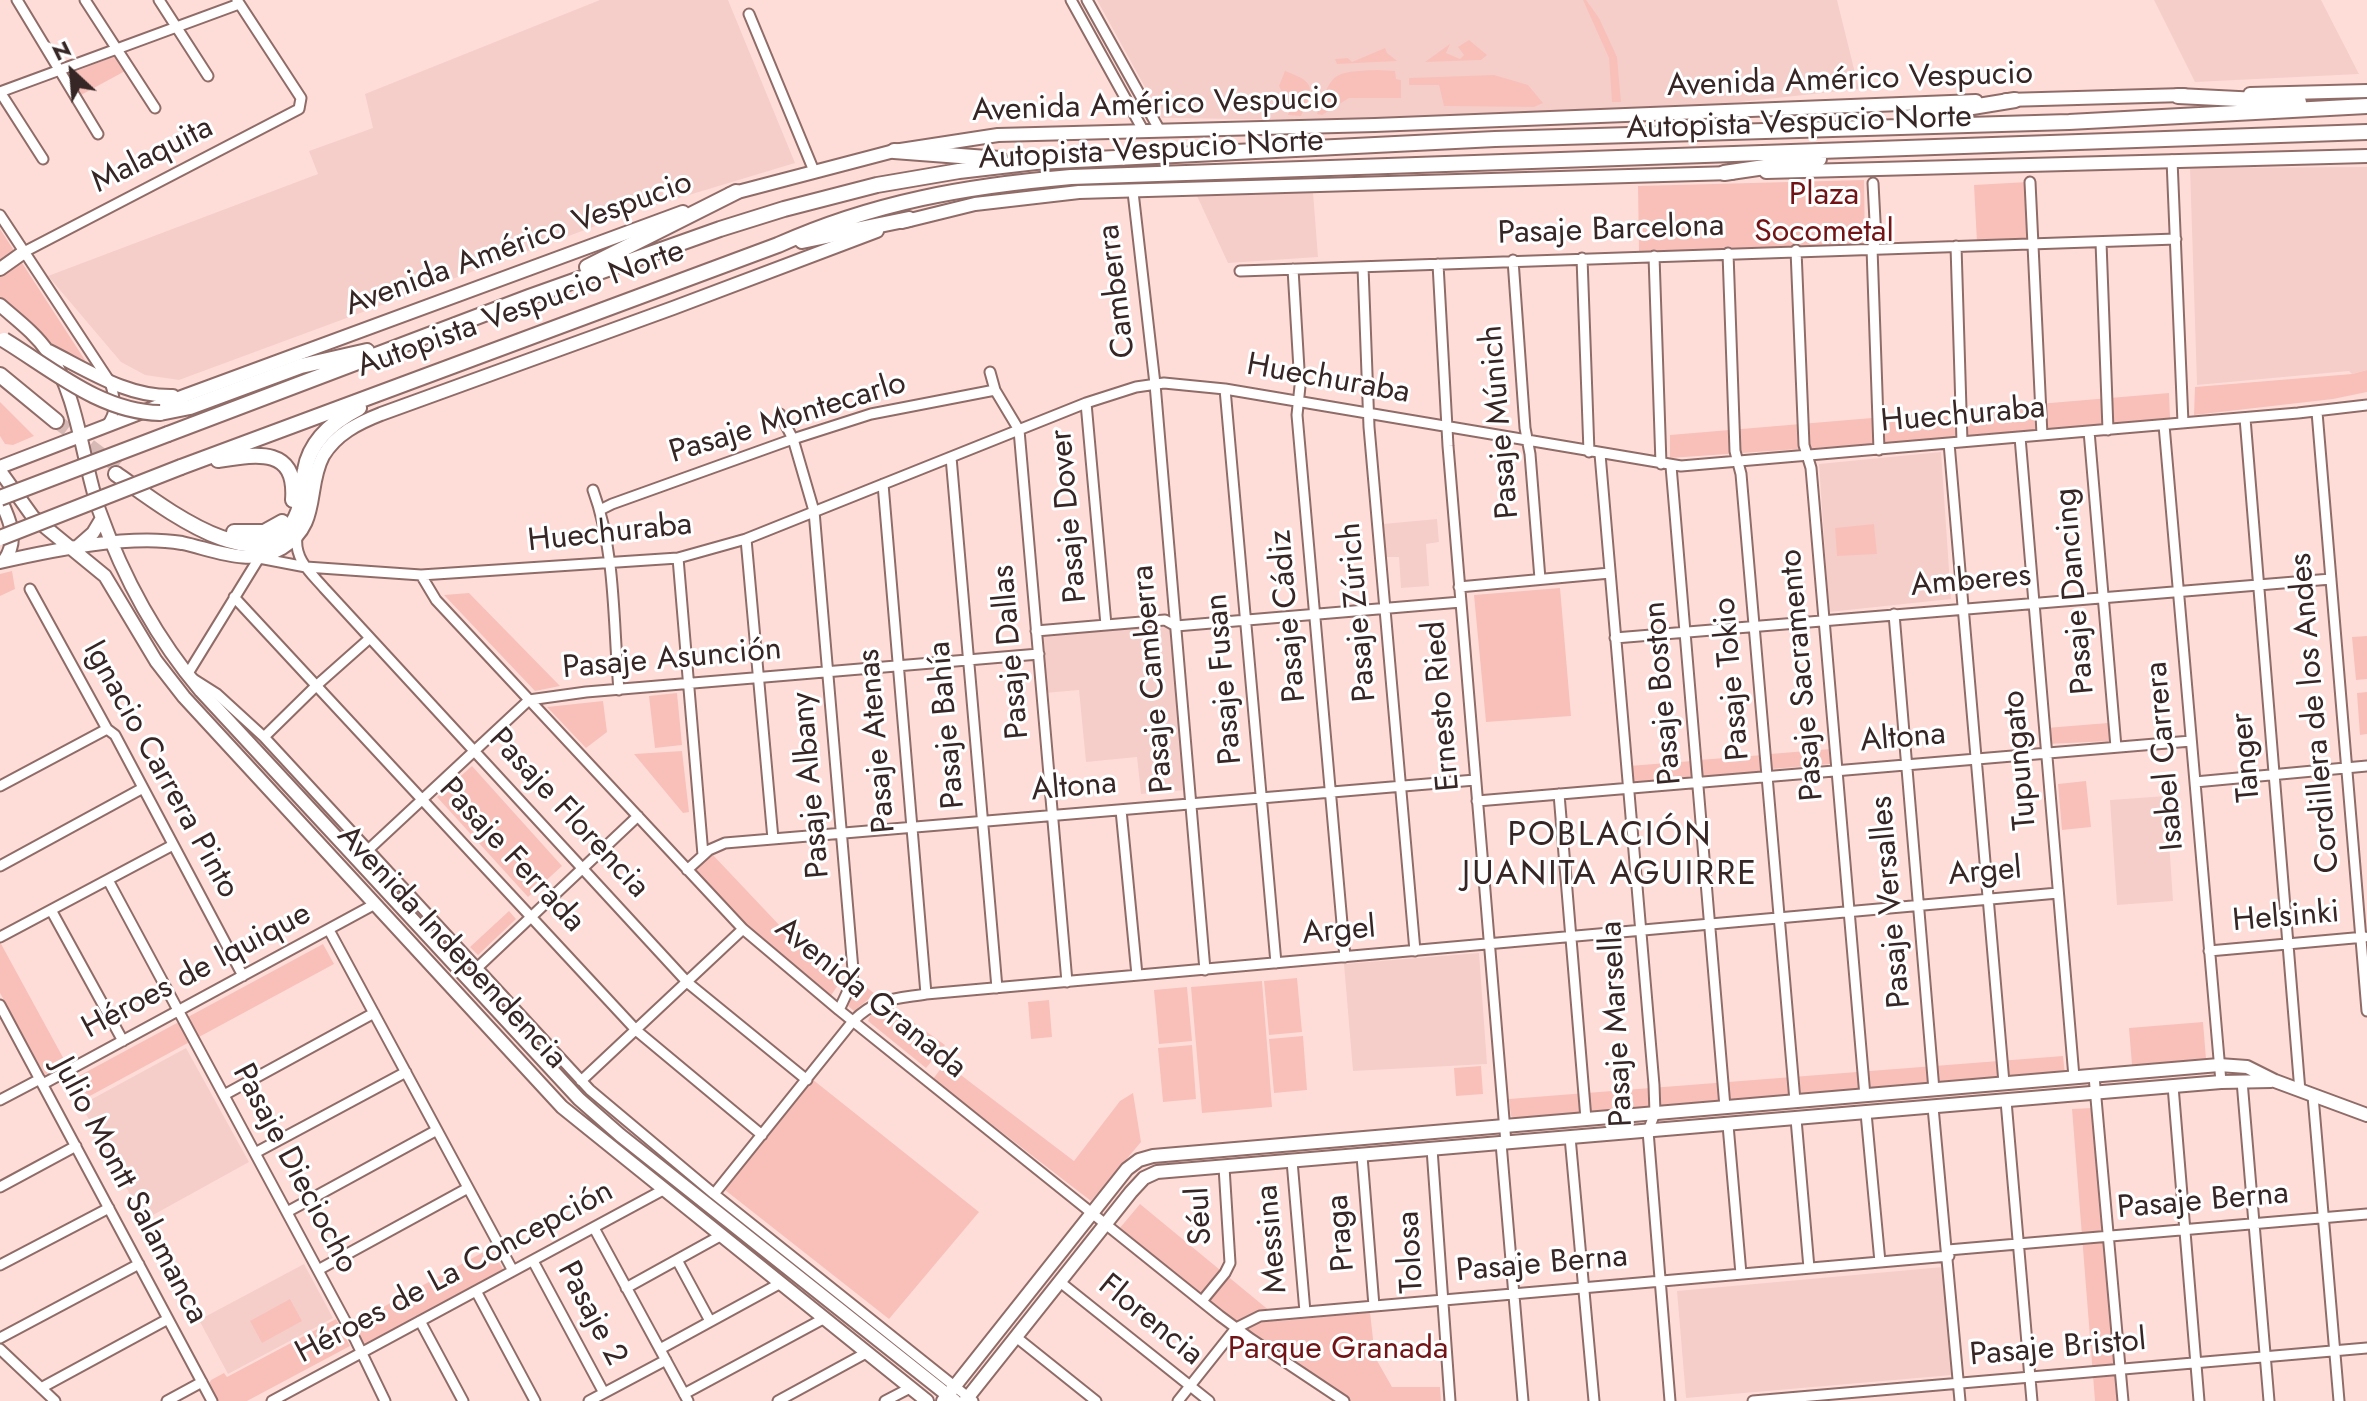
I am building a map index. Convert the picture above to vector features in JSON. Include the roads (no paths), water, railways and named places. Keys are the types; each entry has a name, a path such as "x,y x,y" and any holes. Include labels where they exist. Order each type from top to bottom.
{"highway":[{"path":"2178,96 2367,106"},
{"path":"1854,127 2015,100"},
{"name":"Autopista Vespucio Norte","path":"0,499 529,297 720,229 814,201 906,179 1036,162 1495,139 2069,122 2367,106"},
{"name":"Autopista Vespucio Norte","path":"0,538 820,227 899,202 1018,182 1071,177 2367,132"},
{"path":"1724,173 1890,148"},
{"path":"894,151 1036,162"},
{"path":"529,297 736,192"},
{"path":"778,245 909,219"},
{"path":"2,338 98,399 129,410 160,413 190,407 301,366 414,341"},
{"path":"0,375 54,424 0,388"},
{"path":"184,466 255,454 276,459 285,466 292,479 294,496 290,511 281,523 264,532 232,532 193,517 118,471 188,523 209,534 245,543 270,541 284,532 298,514 305,467 317,440 341,418 392,388"}],"main road":[{"name":"Avenida Américo Vespucio","path":"0,469 184,396 736,192 943,141 1012,133 1405,124 2015,100 2367,91"},
{"path":"2,562 153,539 259,558 280,549 297,536 311,510 324,455 335,440 353,427 909,219 975,204 1044,194 2367,156"},
{"path":"0,269 24,252"},
{"name":"Avenida Independencia","path":"0,305 25,326 46,350 66,389 102,518 112,543 142,608 187,675 579,1099 620,1135 958,1398"},
{"path":"46,350 110,382 147,396 184,396"},
{"name":"Avenida Independencia","path":"0,469 33,517 100,570 156,661 184,697 562,1107 927,1401"},
{"path":"0,499 13,535 12,547 2,562"},
{"path":"73,549 90,537 102,518"},
{"path":"958,1398 1012,1313 1091,1212 1132,1164 1153,1156 2219,1065 2247,1067 2275,1081 2367,1115"},
{"path":"958,1398 1016,1337 1139,1183 1150,1174 2221,1082 2275,1081"},
{"path":"1012,1313 1022,1314 1027,1324"}],"street":[{"path":"17,0 98,134"},
{"path":"85,0 155,108"},
{"path":"159,0 208,76"},
{"path":"1071,0 1143,130"},
{"path":"1087,0 1159,129"},
{"path":"43,159 0,92 238,2"},
{"name":"Malaquita","path":"24,252 295,111 302,102 238,2"},
{"path":"749,14 814,171"},
{"path":"2172,160 2183,423"},
{"path":"2030,182 2042,435"},
{"path":"1873,183 1876,240 1872,248 1879,450"},
{"name":"Camberra","path":"1133,192 1155,384"},
{"path":"0,215 110,382 115,406 114,415 106,426"},
{"name":"Pasaje Barcelona","path":"1240,271 2176,239"},
{"path":"2101,242 2108,430"},
{"path":"1956,246 1962,442"},
{"name":"Pasaje Sacramento","path":"1796,250 1804,445 1811,468 1865,1096"},
{"name":"Pasaje Tokio","path":"1728,253 1735,451 1754,626 1795,1101"},
{"name":"Pasaje Boston","path":"1654,256 1666,465 1685,632 1725,1107"},
{"path":"1582,258 1589,452"},
{"name":"Pasaje Múnich","path":"1513,260 1540,579"},
{"name":"Ernesto Ried","path":"1438,264 1447,427 1504,1126 1523,1401"},
{"name":"Pasaje Zúrich","path":"1363,267 1369,414 1415,951"},
{"name":"Pasaje Cádiz","path":"1293,269 1300,386 1297,415 1345,957"},
{"name":"Pasaje Dallas","path":"990,372 995,390 1019,430 1067,982"},
{"name":"Huechuraba","path":"259,558 306,567 421,575 678,558 746,539 1086,403 1155,384 1179,383 1225,389 1666,465 1879,450 2367,405"},
{"name":"Pasaje Camberra","path":"1155,384 1205,970"},
{"name":"Pasaje Fusan","path":"1225,389 1276,963"},
{"name":"Pasaje Montecarlo","path":"600,510 793,439 871,414 995,390"},
{"name":"Pasaje Dover","path":"1086,403 1106,625"},
{"name":"Cordillera de los Andes","path":"2317,412 2364,937 2367,1011"},
{"name":"Pasaje Albany","path":"780,414 793,439 814,511 853,970 852,982 839,1010"},
{"name":"Tanger","path":"2245,418 2300,1091"},
{"name":"Isabel Carrera","path":"2164,425 2221,1082"},
{"name":"Pasaje Dancing","path":"2089,431 2116,747"},
{"name":"Tupungato","path":"2020,437 2074,1077"},
{"path":"1949,443 2004,1083"},
{"name":"Pasaje Marsella","path":"1600,454 1655,1113 1648,1131 1670,1401"},
{"name":"Pasaje Bahía","path":"951,457 997,988"},
{"name":"Pasaje Atenas","path":"883,484 926,994"},
{"path":"593,490 600,510 609,563 619,690"},
{"path":"297,536 296,547 306,567"},
{"path":"746,539 773,839"},
{"path":"187,675 259,558"},
{"path":"678,558 703,855"},
{"name":"Pasaje Florencia","path":"306,567 688,983 807,1080"},
{"path":"1459,587 1610,573"},
{"name":"Avenida Granada","path":"421,575 436,600 743,929 839,1010 1236,1328 1344,1401"},
{"name":"Amberes","path":"1615,638 2331,579"},
{"name":"Ignacio Carrera Pinto","path":"30,589 107,729 113,733 243,976"},
{"name":"Pasaje Ferrada","path":"234,597 637,1031 762,1135"},
{"path":"1036,631 1165,620 1176,626 1461,602"},
{"name":"Pasaje Versalles","path":"1894,614 1934,1090"},
{"path":"264,737 370,638"},
{"name":"Pasaje Asunción","path":"368,850 529,700 1039,654"},
{"name":"Avenida Independencia","path":"187,675 217,694 264,737 581,1081 958,1398"},
{"path":"0,786 107,729"},
{"name":"Altona","path":"1477,801 2191,741"},
{"path":"2195,782 2367,766"},
{"name":"Altona","path":"687,870 714,847 725,843 1475,780"},
{"path":"0,866 143,788"},
{"path":"1559,794 1586,1119"},
{"path":"1121,810 1137,975"},
{"path":"477,968 638,816"},
{"path":"0,937 173,845"},
{"name":"Pasaje Dieciocho","path":"108,880 385,1401"},
{"name":"Argel","path":"714,1194 853,1021 877,1002 926,994 2058,893"},
{"name":"Héroes de Iquique","path":"0,1100 123,1041 375,904"},
{"path":"51,910 123,1041"},
{"path":"581,1081 743,929"},
{"path":"329,930 513,1271"},
{"name":"Helsinki","path":"2209,951 2364,937"},
{"name":"Julio Montt Salamanca","path":"0,1005 5,1026 41,1082 212,1401"},
{"path":"224,1095 374,1013"},
{"path":"255,1153 406,1072"},
{"path":"2094,1076 2123,1401"},
{"path":"2242,1081 2269,1401"},
{"path":"2173,1086 2199,1401"},
{"path":"2313,1096 2339,1401"},
{"path":"2006,1101 2032,1401"},
{"path":"1933,1107 1960,1401"},
{"path":"1866,1113 1880,1262"},
{"path":"1796,1119 1809,1268"},
{"path":"1728,1125 1741,1274"},
{"path":"287,1212 437,1130"},
{"path":"1570,1137 1594,1401"},
{"path":"0,1187 76,1146"},
{"name":"Tolosa","path":"1432,1149 1450,1401"},
{"name":"Praga","path":"1362,1156 1374,1306"},
{"name":"Messina","path":"1292,1161 1305,1312"},
{"name":"Séul","path":"1202,1301 1230,1263 1224,1167"},
{"path":"318,1270 468,1188"},
{"name":"Héroes de La Concepción","path":"272,1401 663,1190"},
{"path":"0,1265 109,1208"},
{"name":"Pasaje Berna","path":"1236,1328 1260,1316 1880,1262 2018,1244 2367,1214"},
{"path":"594,1228 686,1397 823,1319"},
{"path":"626,1288 720,1236"},
{"path":"677,1260 710,1321"},
{"name":"Pasaje 2","path":"533,1261 604,1393"},
{"path":"0,1338 139,1264"},
{"name":"Florencia","path":"1060,1282 1209,1401"},
{"path":"660,1349 779,1284"},
{"path":"476,1291 535,1401"},
{"path":"41,1388 168,1319"},
{"path":"420,1321 463,1401"},
{"path":"1178,1401 1236,1328"},
{"path":"1016,1337 1096,1401"},
{"name":"Pasaje Bristol","path":"1753,1401 1822,1398 1959,1383 2367,1348"},
{"path":"0,1349 55,1401"},
{"path":"778,1401 866,1353"},
{"path":"589,1401 666,1360"},
{"path":"167,1401 202,1382"},
{"path":"885,1401 910,1388"},
{"path":"1898,1389 1898,1401"}],"tunnel":[{"path":"56,421 121,469"}],"district":[{"name":"POBLACIÓN JUANITA AGUIRRE","path":"1610,856"}],"park label":[{"name":"Plaza Socometal","path":"1824,214"},
{"name":"Parque Granada","path":"1338,1350"}]}
